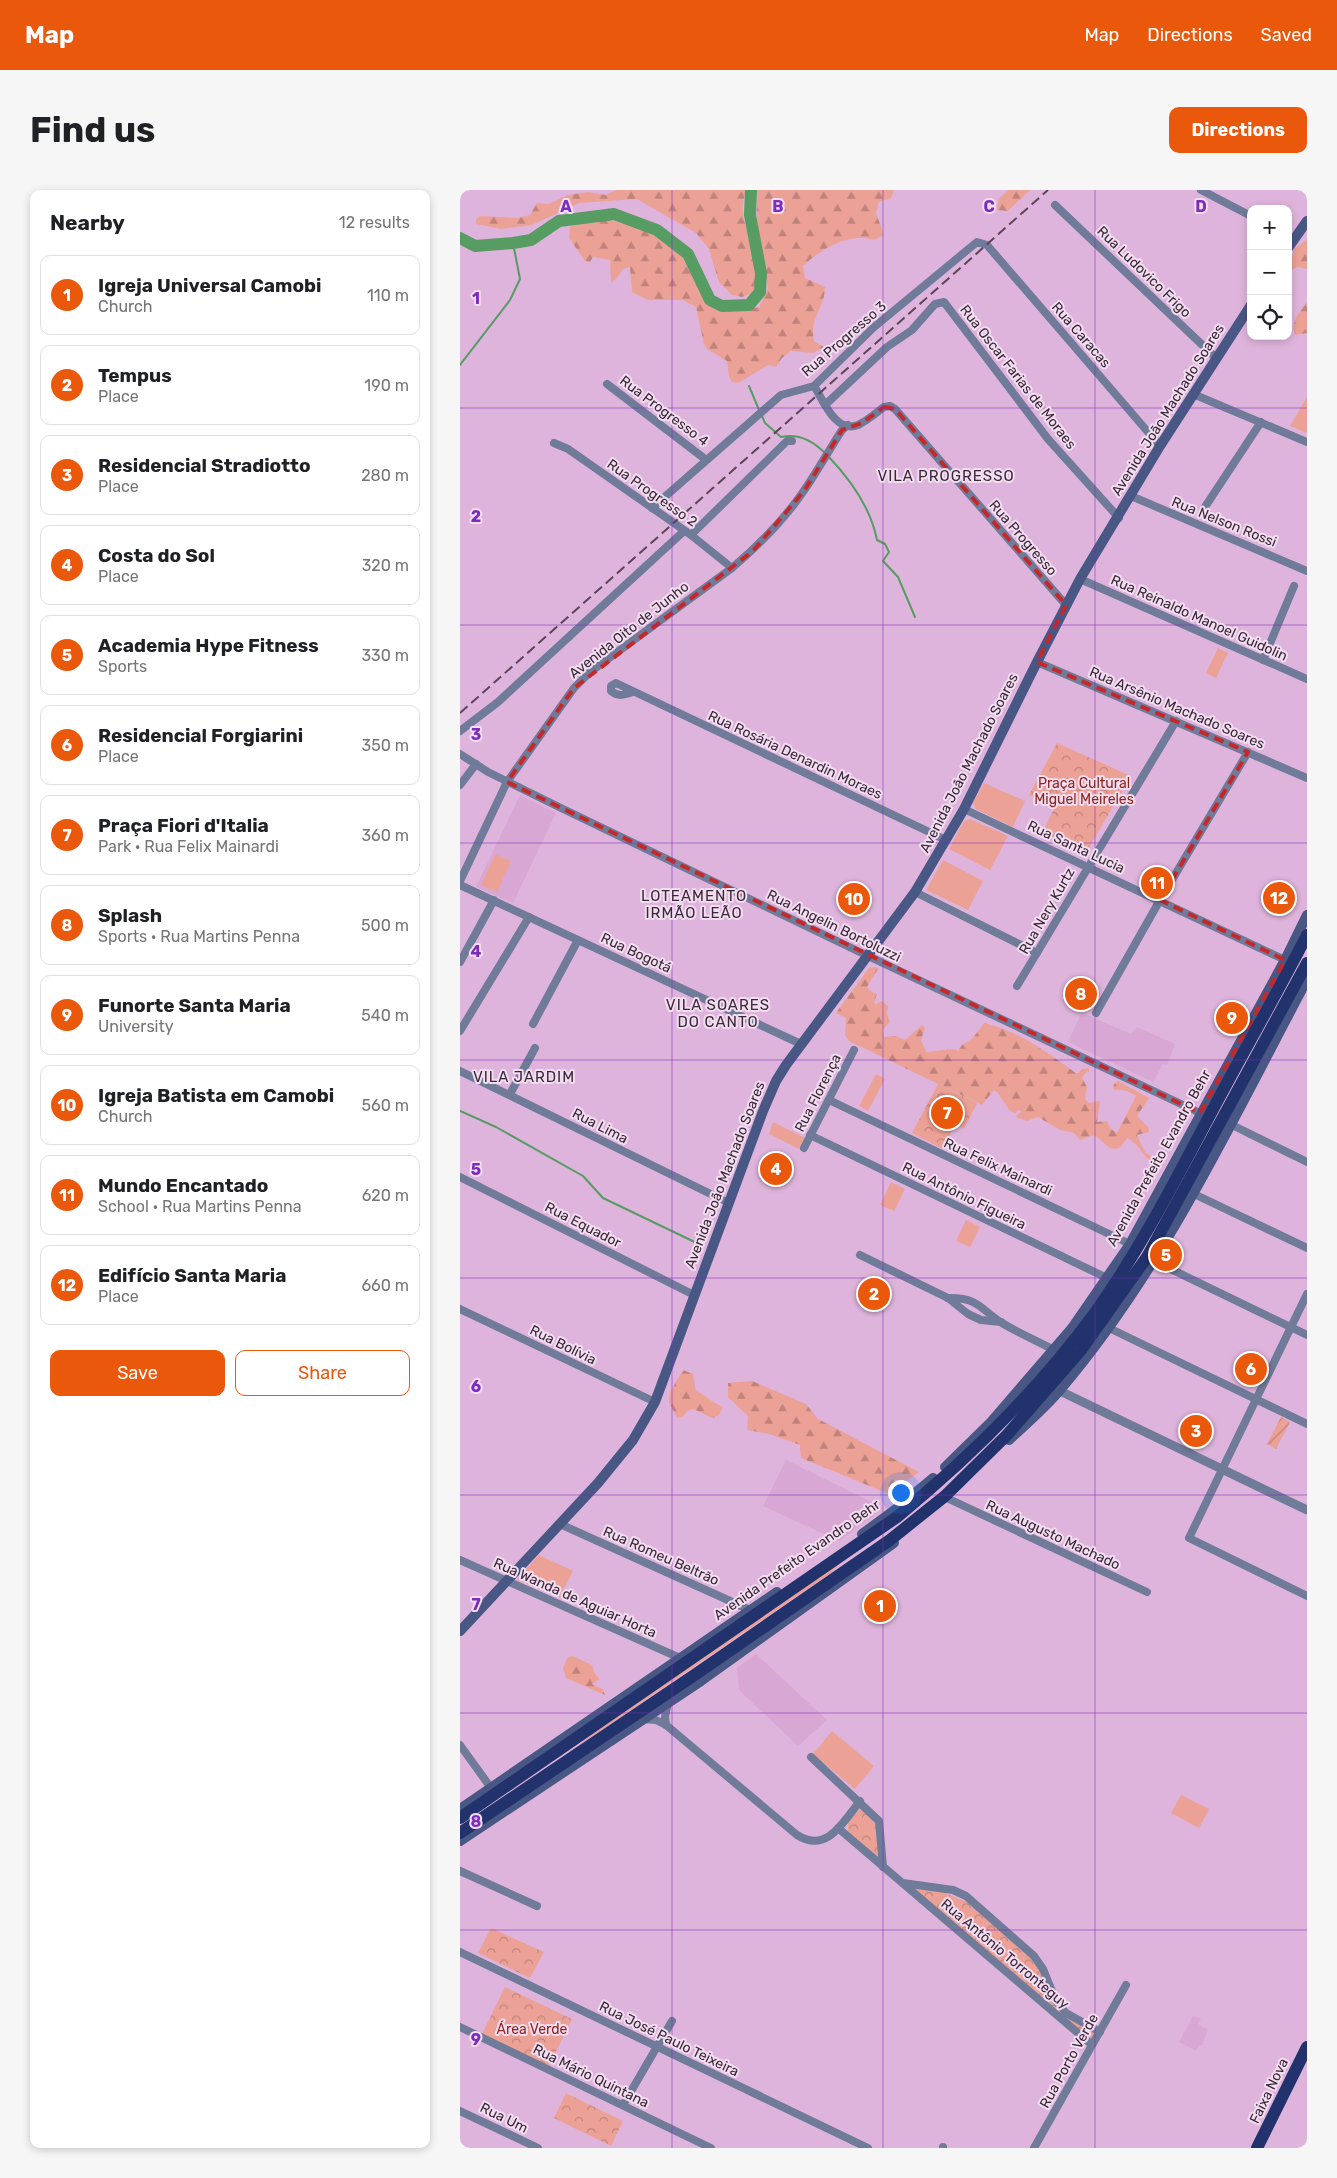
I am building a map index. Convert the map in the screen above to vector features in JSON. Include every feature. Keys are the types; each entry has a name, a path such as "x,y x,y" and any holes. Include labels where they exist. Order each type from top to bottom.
{"highway":[{"name":"Avenida Prefeito Evandro Behr","path":"462,1821 527,1771 896,1514 957,1464 996,1426 1055,1355 1093,1314 1191,1150 1288,963 1307,935"},
{"path":"1274,1025 1288,1015 1292,991 1288,963"},
{"path":"462,1821 566,1766 890,1540 945,1496 1057,1386 1126,1290 1166,1224 1307,963"},
{"path":"1191,1150 1200,1113 1226,1084"},
{"path":"1093,1314 1107,1278 1134,1247"},
{"path":"1109,1328 1126,1290"},
{"path":"1055,1355 1057,1386"},
{"path":"974,1468 1011,1439"},
{"path":"890,1540 897,1526 896,1514"},
{"path":"757,1640 795,1607"},
{"path":"566,1766 565,1752 582,1734"},
{"path":"462,1821 491,1788 527,1771"},
{"path":"462,1821 500,1814"},
{"name":"Faixa Nova","path":"1257,2148 1307,2046"}],"main road":[{"path":"1292,237 1307,221"},
{"name":"Avenida João Machado Soares","path":"460,1630 619,1458 655,1402 776,1081 801,1044 915,892 964,809 1080,579 1119,518 1160,446 1247,310"},
{"name":"Avenida Prefeito Evandro Behr","path":"1134,1247 1200,1113 1288,963 1307,915"},
{"path":"460,1841 566,1766 668,1702 883,1553 949,1499 1011,1439 1109,1328 1154,1261 1307,980"},
{"name":"Avenida Prefeito Evandro Behr","path":"1055,1355 1107,1278"},
{"name":"Avenida Prefeito Evandro Behr","path":"491,1788 750,1610 896,1514"}],"street":[{"path":"1201,190 1247,214"},
{"name":"Rua Ludovico Frigo","path":"1055,205 1215,358"},
{"name":"Rua Progresso 3","path":"652,508 705,459 781,395 814,386 873,328 972,244 982,242"},
{"name":"Rua Caracas","path":"982,242 1160,446"},
{"name":"Rua Oscar Farias de Moraes","path":"825,404 887,347 912,330 935,304 944,302 1048,440 1119,518"},
{"name":"Rua Progresso 4","path":"607,384 705,459"},
{"path":"814,386 834,419 848,425"},
{"path":"1193,394 1307,442"},
{"name":"Rua Progresso","path":"848,425 856,426 884,407 890,406 895,409 1066,605"},
{"path":"1203,510 1261,422"},
{"name":"Avenida Oito de Junho","path":"460,881 507,782 574,688 590,672 732,568 771,533 804,491 842,430 848,425"},
{"path":"460,731 498,702 688,533 787,441 792,441"},
{"name":"Rua Progresso 2","path":"554,443 568,450 688,533 732,568"},
{"name":"Rua Nelson Rossi","path":"1131,496 1307,571"},
{"name":"Rua Reinaldo Manoel Guidolin","path":"1080,579 1307,679"},
{"path":"1263,660 1294,586"},
{"name":"Rua Arsênio Machado Soares","path":"1037,662 1307,778"},
{"name":"Rua Rosária Denardin Moraes","path":"633,692 946,840"},
{"name":"Rua Nery Kurtz","path":"1017,986 1087,866 1176,721"},
{"path":"1096,1013 1160,900 1248,752"},
{"name":"Rua Angelin Bortoluzzi","path":"460,754 507,782 1200,1113"},
{"path":"460,785 476,764"},
{"name":"Rua Santa Lucia","path":"964,809 1160,900 1288,963"},
{"name":"Rua Bogotá","path":"460,885 801,1044"},
{"path":"915,892 1037,953"},
{"path":"460,962 494,900"},
{"path":"460,1031 529,917"},
{"path":"532,1024 578,940"},
{"path":"510,1094 535,1048"},
{"name":"Rua Florença","path":"804,1148 854,1050"},
{"name":"Rua Lima","path":"460,1071 729,1203"},
{"name":"Rua Felix Mainardi","path":"829,1100 1134,1247"},
{"path":"1230,1124 1307,1162"},
{"name":"Rua Antônio Figueira","path":"810,1135 1107,1278"},
{"name":"Rua Equador","path":"460,1177 694,1295"},
{"path":"1192,1192 1307,1248"},
{"path":"860,1255 948,1298 968,1314 981,1320 1001,1322"},
{"path":"1154,1261 1307,1335"},
{"path":"1307,1294 1189,1538 1307,1596"},
{"path":"948,1298 960,1298 975,1302 1001,1322 1055,1355"},
{"name":"Rua Bolívia","path":"460,1309 655,1402"},
{"path":"1109,1328 1307,1424"},
{"path":"1057,1386 1222,1470 1307,1510"},
{"name":"Rua Augusto Machado","path":"949,1499 1147,1592"},
{"name":"Rua Romeu Beltrão","path":"560,1524 750,1610"},
{"name":"Rua Wanda de Aguiar Horta","path":"460,1560 680,1658"},
{"path":"666,1724 665,1718 668,1702"},
{"path":"640,1720 656,1720 666,1724 804,1839 811,1842 821,1841 838,1828 860,1801"},
{"path":"460,1745 491,1788"},
{"path":"811,1757 860,1801 879,1821 883,1867"},
{"name":"Rua Antônio Torronteguy","path":"838,1828 1092,2045"},
{"path":"460,1871 537,1906"},
{"name":"Rua Antônio Torronteguy","path":"901,1882 953,1890 966,1896 1034,1956 1043,1970 1056,2001 1066,2013 1100,2032"},
{"name":"Rua José Paulo Teixeira","path":"460,1952 868,2148"},
{"name":"Rua Porto Verde","path":"1034,2148 1126,1985"},
{"path":"623,2105 672,2021"},
{"name":"Rua Mário Quintana","path":"460,2027 711,2148"},
{"name":"Rua Um","path":"460,2111 521,2145 538,2148"}],"highlighted area":[{"path":"884,407 895,409 1066,605 1037,662 1248,752 1160,900 1285,960 1200,1113 507,782 574,688 753,551 804,491 842,430 862,423"}],"shaded area":[{"path":"520,795 556,813 513,903 476,887"},
{"path":"1080,1012 1131,1034 1137,1027 1175,1044 1167,1065 1163,1064 1153,1082 1068,1042 1081,1014"},
{"path":"786,1460 884,1508 839,1541 763,1506"},
{"path":"756,1654 827,1720 798,1746 739,1690 737,1668"},
{"path":"1193,2016 1201,2019 1198,2024 1208,2030 1202,2045 1199,2045 1196,2051 1179,2042"}],"green space":[{"path":"616,190 747,190 744,198 743,213 755,261 755,288 753,293 742,297 732,295 719,282 709,249 696,233 637,199 579,203 532,225 501,229 476,224 476,219 481,216 517,218 530,215 537,203 549,204 568,195 588,192 606,195"},
{"path":"757,190 894,190 891,198 879,202 876,213 884,235 874,240 855,238 845,240 827,248 803,266 805,278 825,287 823,301 815,319 813,333 814,341 824,347 813,353 791,351 782,358 776,367 768,365 738,383 732,382 729,377 727,361 707,349 704,344 696,307 683,300 648,300 632,292 630,267 623,269 611,283 610,260 593,257 590,262 585,261 569,238 570,227 595,220 614,221 650,232 673,245 689,259 701,288 711,303 725,310 733,311 759,307 768,288 757,221"},
{"path":"1009,190 1030,190 1008,211 997,210 999,198"},
{"path":"1307,239 1307,269 1298,267 1292,269 1294,249"},
{"path":"1307,302 1307,333 1295,335 1294,322"},
{"path":"1307,397 1307,433 1290,426"},
{"path":"1218,648 1228,653 1216,678 1206,673"},
{"name":"Praça Cultural Miguel Meireles","path":"1057,743 1131,776 1084,856 1041,835 1055,807 1029,795"},
{"path":"984,783 1025,801 1013,827 976,809 973,803"},
{"path":"970,819 1008,836 990,870 949,849 964,821"},
{"path":"495,854 511,861 497,892 481,885"},
{"path":"943,860 983,881 968,910 926,890"},
{"path":"876,967 878,969 867,987 877,994 874,1003 882,1001 888,1006 887,1014 890,1021 883,1030 884,1037 896,1036 905,1040 922,1025 925,1028 921,1040 926,1052 953,1049 958,1051 962,1045 973,1038 984,1023 1009,1031 1033,1044 1077,1074 1082,1069 1089,1068 1089,1072 1087,1071 1082,1078 1087,1087 1085,1099 1089,1103 1100,1101 1097,1122 1107,1121 1111,1129 1117,1133 1136,1096 1127,1091 1113,1089 1114,1084 1118,1081 1149,1098 1137,1116 1149,1128 1149,1132 1137,1135 1145,1152 1164,1165 1149,1159 1137,1145 1127,1138 1120,1148 1116,1149 1109,1147 1093,1135 1080,1140 1074,1133 1060,1130 1038,1117 1027,1121 1018,1118 1016,1116 1022,1111 1018,1110 1015,1114 1011,1111 1000,1095 994,1090 982,1105 849,1041 845,1035 846,1018 836,1013 869,968"},
{"path":"876,1074 885,1079 868,1111 859,1106"},
{"path":"938,1084 977,1103 964,1129 955,1124 943,1149 912,1133"},
{"path":"773,1122 805,1138 799,1149 769,1134"},
{"path":"891,1182 905,1189 894,1211 880,1205"},
{"path":"966,1220 980,1227 970,1247 956,1241"},
{"path":"683,1370 693,1374 696,1391 723,1407 719,1415 713,1418 693,1409 687,1411 683,1417 677,1418 669,1402 670,1392"},
{"path":"752,1381 806,1404 818,1419 919,1472 889,1494 801,1458 800,1445 769,1434 747,1430 748,1416 728,1397 728,1383"},
{"path":"1281,1417 1290,1422 1276,1449 1267,1444"},
{"path":"539,1555 573,1571 560,1597 517,1580"},
{"path":"845,1559 831,1573 568,1753 597,1731"},
{"path":"573,1656 592,1665 595,1674 600,1679 592,1684 603,1689 605,1695 566,1678 563,1668 568,1657"},
{"path":"832,1731 874,1766 855,1789 813,1754"},
{"path":"1181,1795 1209,1809 1199,1828 1171,1813"},
{"path":"861,1807 876,1825 878,1858 848,1833 848,1823"},
{"path":"912,1887 943,1892 967,1902 1030,1955 1039,1967 1049,1997 1060,2011 1094,2033 1091,2040"},
{"path":"491,1928 544,1952 530,1978 478,1953"},
{"name":"Área Verde","path":"505,1987 572,2019 549,2066 482,2034"},
{"path":"566,2093 623,2121 611,2146 554,2118"}],"waterway":[{"path":"460,238 475,246 513,243 531,240 559,221 614,214 657,230 688,254 710,300 722,306 749,305 760,292 761,273 750,215 751,190"},
{"path":"460,365 510,300 520,279 513,243"},
{"path":"749,386 759,410"},
{"path":"762,416 765,423 781,437 793,436 805,439 825,453"},
{"path":"828,456 844,474 865,506 877,540 885,544 889,552 883,561 898,577 915,617"},
{"path":"460,1111 496,1127 583,1176 603,1198 703,1246"}],"railway":[{"path":"460,713 1048,190"}],"place":[{"name":"Mundo Encantado","path":"1157,883"},
{"name":"Edifício Santa Maria","path":"1279,898"},
{"name":"Igreja Batista em Camobi","path":"854,899"},
{"name":"Splash","path":"1081,994"},
{"name":"Funorte Santa Maria","path":"1232,1018"},
{"name":"Praça Fiori d'Italia","path":"947,1113"},
{"name":"Costa do Sol","path":"776,1169"},
{"name":"Academia Hype Fitness","path":"1166,1255"},
{"name":"Tempus","path":"874,1294"},
{"name":"Residencial Forgiarini","path":"1251,1369"},
{"name":"Residencial Stradiotto","path":"1196,1431"},
{"name":"Igreja Universal Camobi","path":"880,1606"}],"district":[{"name":"VILA PROGRESSO","path":"946,476"},
{"name":"LOTEAMENTO IRMÃO LEÃO","path":"694,904"},
{"name":"VILA SOARES DO CANTO","path":"718,1014"},
{"name":"VILA JARDIM","path":"524,1077"}]}
